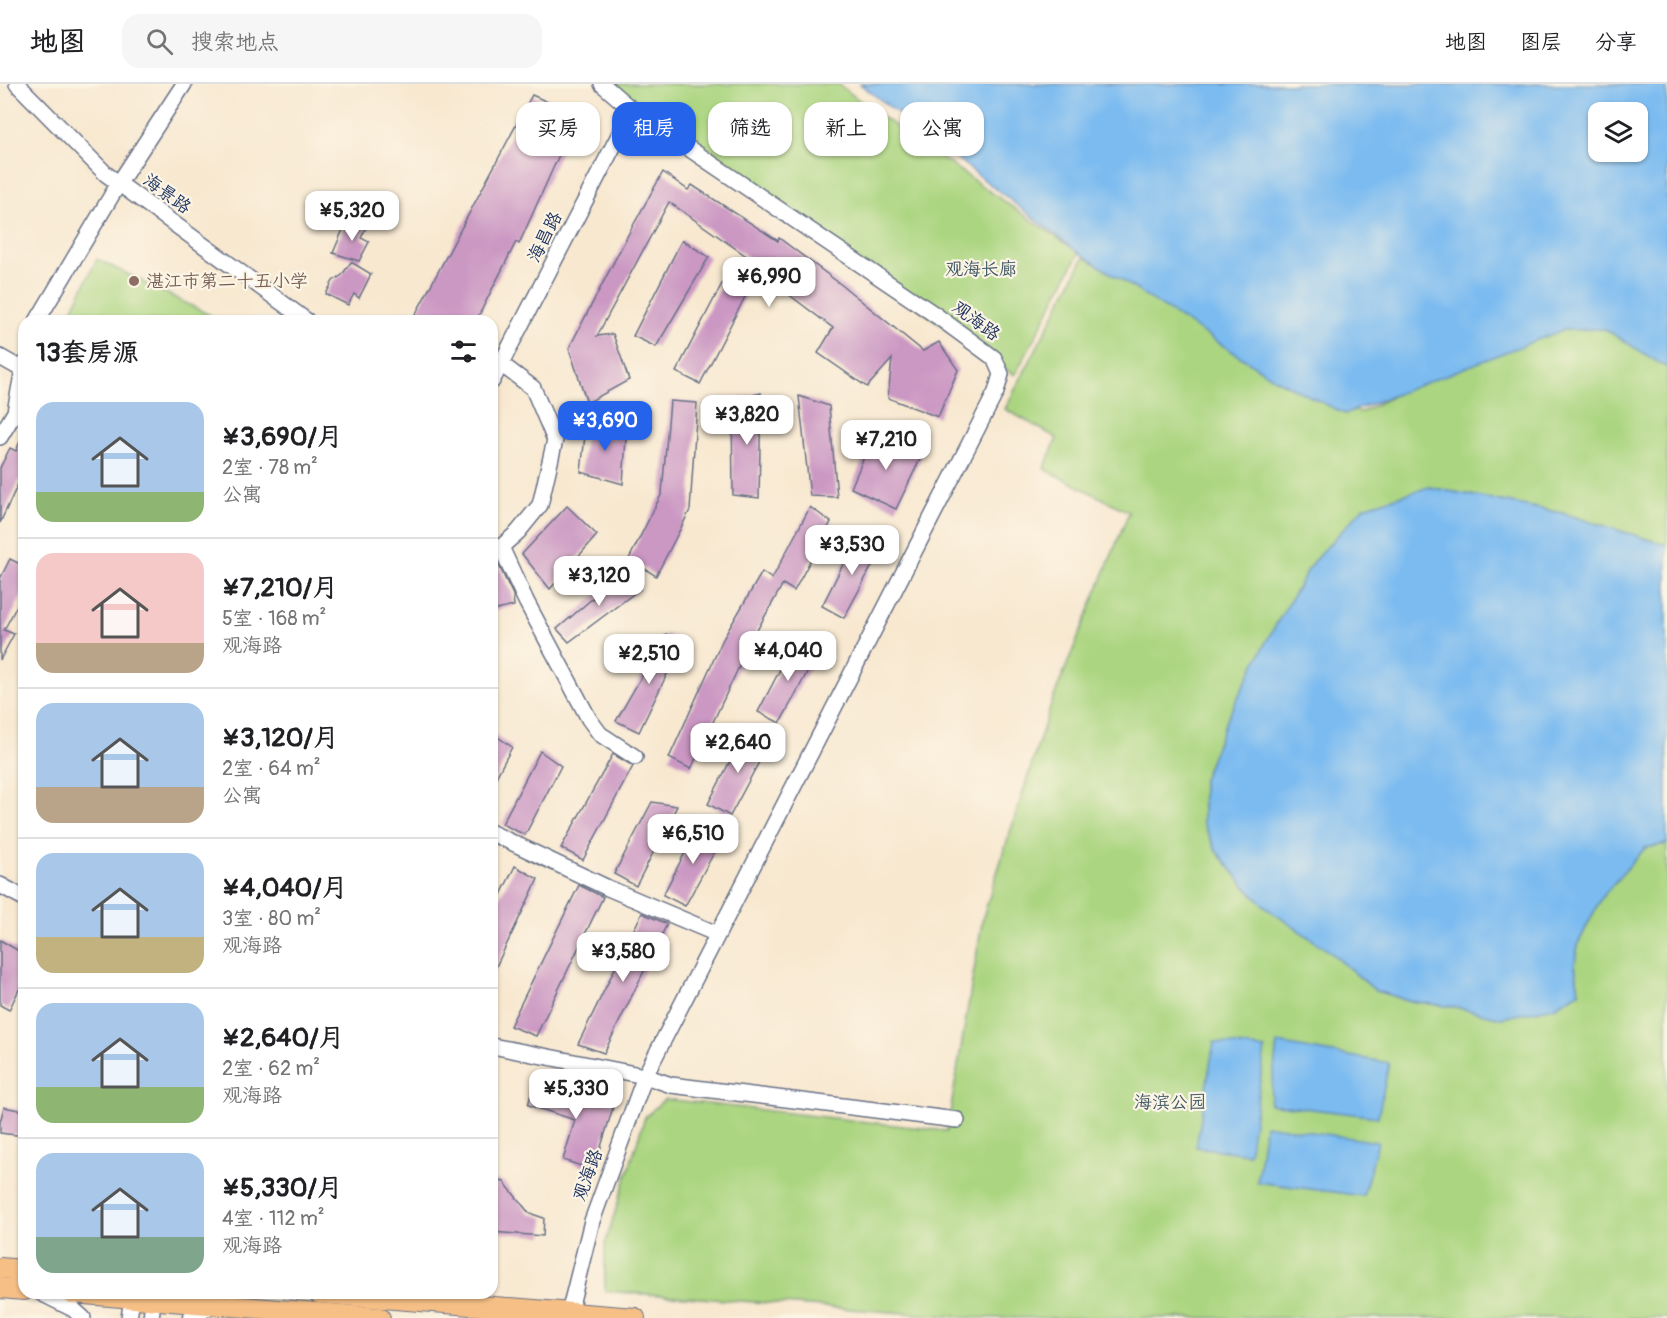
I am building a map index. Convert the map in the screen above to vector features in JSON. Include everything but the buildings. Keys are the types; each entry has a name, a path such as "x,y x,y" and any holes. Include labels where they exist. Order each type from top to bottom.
{"main road":[{"path":"0,1268 18,1270"},
{"path":"0,1288 18,1290"},
{"path":"394,1299 635,1318"},
{"path":"153,1304 215,1304 380,1318"}],"street":[{"name":"海景路","path":"18,84 105,174 299,315"},
{"path":"41,315 119,183 184,84"},
{"name":"观海路","path":"602,84 623,102"},
{"name":"海昌路","path":"498,369 612,149"},
{"name":"观海路","path":"569,1313 592,1221 645,1076 996,392 1001,374 994,358 937,316 696,153"},
{"path":"0,357 18,365"},
{"path":"498,547 518,532 540,505 555,440 533,388 500,365"},
{"path":"0,437 15,412 18,395"},
{"path":"498,550 589,719 600,734 635,757"},
{"path":"498,836 608,888 717,934"},
{"path":"0,885 18,895"},
{"path":"498,1047 645,1076 671,1085 957,1120"},
{"path":"53,1299 73,1309 83,1318"},
{"path":"129,1318 131,1299"},
{"path":"190,1318 215,1304"}],"green space":[{"name":"观海长廊","path":"615,84 838,84 862,102 804,102 804,156 888,156 888,121 900,129 900,156 939,156 1079,253 1015,375 988,359 710,156 792,156 792,102 708,102 708,155 696,146 696,102 636,102"},
{"name":"海滨公园","path":"1084,257 1360,413 1441,371 1554,321 1621,329 1667,354 1667,545 1562,513 1429,487 1267,640 1227,719 1203,780 1203,823 1217,852 1248,890 1269,910 1329,951 1376,991 1410,1001 1454,1007 1579,992 1575,965 1578,944 1601,898 1645,848 1667,844 1667,1318 972,1318 605,1291 605,1244 645,1117 665,1099 947,1131 983,917 1051,704 1129,512 1044,469 1057,438 1005,409"},
{"path":"97,259 210,315 70,315"}],"water":[{"path":"860,84 1667,84 1667,368 1605,329 1563,330 1345,414 1275,379 1079,253 953,156 984,156 984,102 900,102 900,115 888,106 888,102 883,102"},
{"path":"1429,487 1562,513 1667,545 1667,844 1645,848 1601,898 1578,944 1575,965 1579,992 1554,1007 1502,1018 1454,1007 1410,1001 1376,991 1329,951 1269,910 1248,890 1217,852 1203,823 1203,780 1227,719 1267,640 1312,563 1364,507"},
{"path":"1214,1042 1265,1049 1249,1154 1196,1147"},
{"path":"1277,1043 1389,1063 1378,1117 1270,1104"},
{"path":"1265,1125 1378,1142 1363,1196 1257,1182"}],"place":[{"name":"湛江市第二十五小学","path":"134,281"}]}
